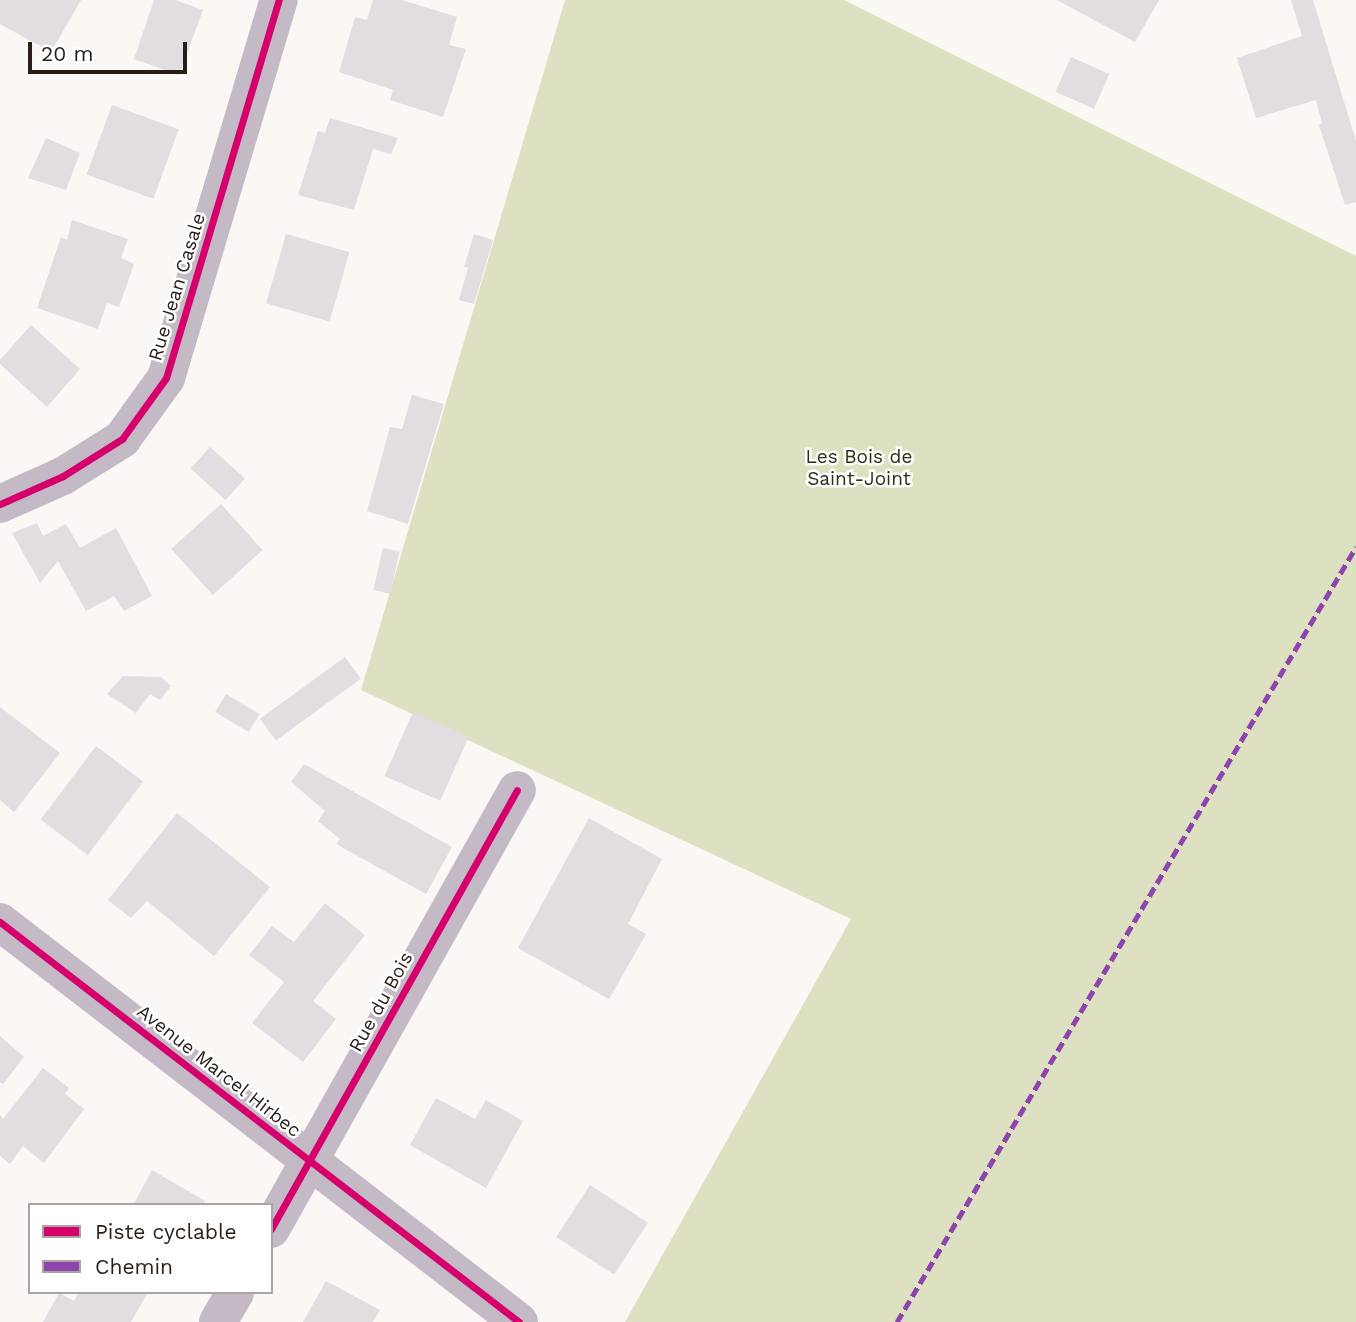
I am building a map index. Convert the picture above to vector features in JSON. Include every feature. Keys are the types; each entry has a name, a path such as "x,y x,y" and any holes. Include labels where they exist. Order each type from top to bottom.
{"street":[{"name":"Rue Jean Casale","path":"0,504 64,476 122,439 166,378 279,0"},
{"name":"Rue du Bois","path":"273,1226 517,790"},
{"name":"Avenue Marcel Hirbec","path":"0,922 519,1322"},
{"path":"218,1322 234,1294"}],"green space":[{"name":"Les Bois de Saint-Joint","path":"565,0 844,0 1356,256 1356,1322 625,1322 851,919 361,690"}],"building":[{"path":"0,0 81,0 51,52 0,24"},
{"path":"154,0 175,0 203,10 179,75 134,59"},
{"path":"373,0 402,0 457,17 449,45 466,49 443,117 390,100 393,90 339,72 355,17 367,20"},
{"path":"1057,0 1159,0 1135,42"},
{"path":"1291,0 1313,0 1356,141 1356,202 1345,205 1319,125 1322,123 1316,100 1256,118 1237,58 1302,36"},
{"path":"1071,57 1109,74 1094,109 1056,92"},
{"path":"112,105 179,129 153,199 87,175"},
{"path":"330,118 398,138 391,154 373,149 354,210 298,195 318,131 325,133"},
{"path":"46,138 80,153 66,190 28,178"},
{"path":"72,220 128,239 121,258 134,264 119,307 107,303 98,329 37,308 61,237 67,240"},
{"path":"286,234 349,252 330,321 266,303"},
{"path":"474,234 493,240 474,304 459,300 468,268 464,267"},
{"path":"31,325 80,369 47,407 0,364 0,360"},
{"path":"412,395 444,404 408,524 367,511 390,427 402,429"},
{"path":"210,447 245,478 226,500 191,469"},
{"path":"221,504 262,550 213,595 171,549"},
{"path":"37,523 43,536 66,524 80,548 116,528 152,596 124,611 114,596 86,611 58,561 40,583 12,533"},
{"path":"383,548 400,552 390,594 373,590"},
{"path":"345,657 361,679 276,741 260,719"},
{"path":"123,676 161,677 171,686 160,700 150,694 136,713 107,694"},
{"path":"226,694 259,714 249,732 215,712"},
{"path":"0,707 60,753 14,812 0,800"},
{"path":"413,712 469,737 440,801 385,776"},
{"path":"96,746 143,782 88,855 41,819"},
{"path":"304,764 452,847 426,894 336,844 340,839 318,821 325,811 291,782"},
{"path":"177,813 270,887 214,956 147,901 131,918 108,900"},
{"path":"589,818 662,859 628,924 646,934 609,999 518,948"},
{"path":"325,903 365,935 313,1001 336,1019 303,1062 252,1023 284,982 249,955 272,926 294,942"},
{"path":"0,1036 24,1057 3,1084 0,1082"},
{"path":"43,1068 69,1088 65,1094 84,1109 44,1163 23,1146 10,1164 0,1156 0,1115 3,1119"},
{"path":"436,1098 475,1119 486,1100 523,1121 486,1188 410,1145"},
{"path":"152,1170 205,1201 204,1203 134,1203"},
{"path":"590,1185 648,1223 614,1275 556,1237"},
{"path":"326,1281 380,1310 373,1322 303,1322"},
{"path":"58,1294 74,1301 78,1294 147,1294 131,1322 43,1322"}],"marked path":[{"path":"897,1322 1356,547"}],"cycle path":[{"path":"0,504 63,476 122,439 166,378 279,0"},
{"path":"273,1225 517,790"},
{"path":"0,922 519,1322"}]}
